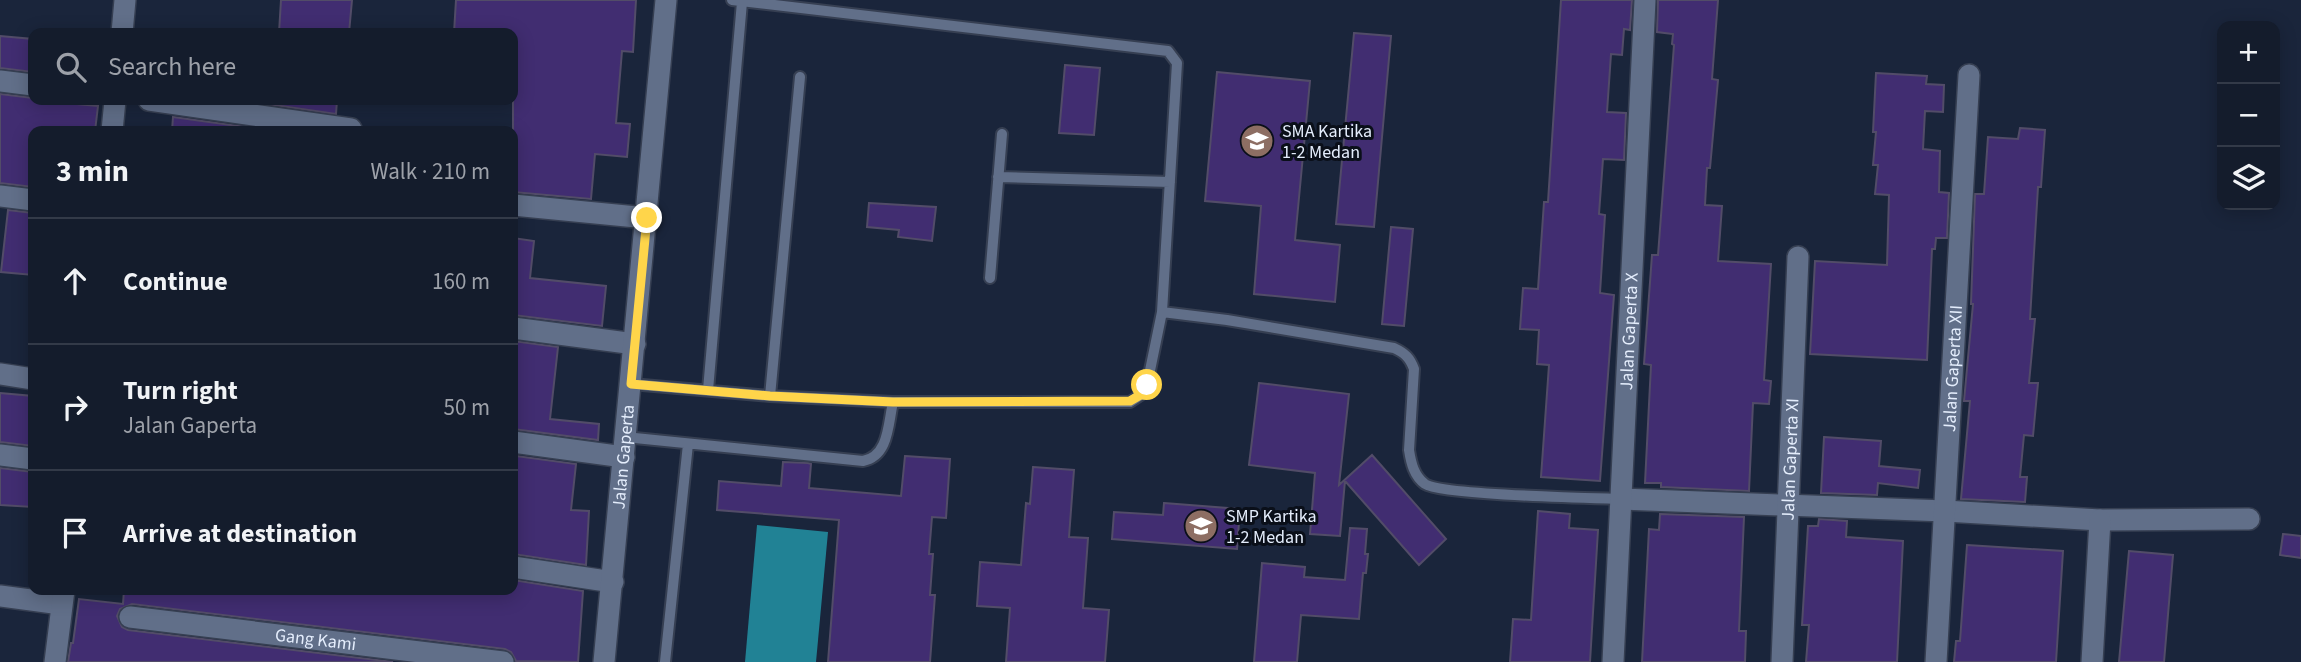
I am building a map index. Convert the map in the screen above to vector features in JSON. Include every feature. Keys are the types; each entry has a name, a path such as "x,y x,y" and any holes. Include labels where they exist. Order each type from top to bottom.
{"street":[{"path":"122,28 125,0"},
{"name":"Jalan Gaperta","path":"604,662 666,0"},
{"name":"Jalan Gaperta X","path":"1613,662 1645,0"},
{"name":"Jalan Gaperta XII","path":"1937,662 1969,75"},
{"path":"0,81 28,84"},
{"path":"113,126 115,105"},
{"path":"184,105 330,126"},
{"path":"0,196 28,199"},
{"path":"518,205 647,218"},
{"name":"Jalan Gaperta XI","path":"1782,662 1798,257"},
{"path":"518,329 635,344"},
{"path":"0,374 28,378"},
{"path":"518,442 625,447"},
{"path":"0,455 28,458"},
{"path":"1621,499 1945,511 2100,520 2249,519"},
{"path":"2092,662 2100,520"},
{"path":"518,568 613,582"},
{"path":"0,596 62,597 55,662"},
{"name":"Gang Kami","path":"130,617 503,662"}],"lane":[{"path":"631,384 770,396 893,402 1130,401 1142,394 1147,385 1162,312 1177,63 1168,51 737,1 708,390"},
{"path":"770,396 800,77"},
{"path":"990,278 1002,134"},
{"path":"998,177 1170,182"},
{"path":"1162,312 1343,339 1394,348 1402,352 1410,359 1414,369 1409,450 1411,463 1424,484 1442,490 1621,499"},
{"path":"625,447 688,444 863,461 873,459 883,446 893,402"},
{"path":"665,662 688,444"}],"water":[{"path":"757,525 828,532 816,662 745,662"}],"building":[{"path":"281,0 352,0 349,28 279,28"},
{"path":"456,0 636,0 633,52 622,51 616,123 630,124 627,157 595,154 591,199 518,192 518,126 513,126 513,105 518,105 518,28 454,28"},
{"path":"1561,0 1632,0 1630,30 1624,29 1622,55 1611,54 1607,112 1626,113 1624,160 1603,159 1599,214 1605,215 1600,293 1614,295 1600,481 1541,477 1549,365 1537,364 1539,330 1520,329 1523,288 1538,289 1544,202 1548,202"},
{"path":"1658,0 1718,0 1712,79 1718,80 1705,205 1722,206 1718,261 1771,264 1764,380 1771,381 1769,404 1753,403 1749,491 1661,487 1661,483 1645,483 1651,365 1644,364 1652,255 1658,255 1674,45 1673,34 1657,32"},
{"path":"1354,33 1391,36 1374,227 1336,224"},
{"path":"0,36 28,39 28,71 0,68"},
{"path":"1065,65 1100,68 1094,135 1059,133"},
{"name":"SMA Kartika 1-2 Medan","path":"1217,72 1310,81 1295,240 1340,245 1335,302 1254,294 1261,206 1205,201"},
{"path":"1876,73 1927,76 1926,84 1944,85 1943,112 1925,111 1923,149 1940,151 1939,192 1949,193 1947,238 1936,238 1935,249 1932,249 1927,360 1810,354 1815,261 1887,265 1889,195 1875,194 1878,165 1873,165"},
{"path":"0,94 28,97 28,105 98,106 96,126 28,126 28,186 0,183"},
{"path":"274,105 337,105 336,114"},
{"path":"173,117 238,126 172,126"},
{"path":"2020,128 2045,130 2041,187 2038,187 2030,319 2035,319 2029,383 2038,383 2033,436 2024,435 2020,477 2027,477 2025,502 1961,499 1970,401 1964,401 1973,304 1975,194 1984,194 1988,137 2018,139"},
{"path":"869,203 936,207 932,241 898,237 899,230 867,227"},
{"path":"8,210 28,212 28,275 1,272"},
{"path":"1391,227 1413,229 1404,326 1382,324"},
{"path":"518,239 534,241 530,278 606,286 602,326 518,316"},
{"path":"518,342 558,347 550,419 599,424 598,440 518,430"},
{"path":"1259,383 1349,394 1339,485 1372,455 1446,539 1419,565 1345,481 1340,536 1310,534 1315,473 1249,465"},
{"path":"0,393 28,396 28,445 0,442"},
{"path":"1824,437 1881,441 1879,466 1920,470 1918,488 1878,483 1877,495 1821,493"},
{"path":"518,456 576,464 571,510 589,511 586,565 518,555"},
{"path":"905,456 950,459 946,518 932,517 930,595 935,595 930,662 828,662 839,520 717,510 719,481 781,486 783,462 808,463 811,464 809,488 901,496"},
{"path":"1033,467 1074,470 1069,537 1088,538 1083,608 1109,610 1105,662 1006,662 1010,608 977,606 980,562 1021,565 1026,503 1030,504"},
{"path":"0,468 28,471 28,507 0,505"},
{"name":"SMP Kartika 1-2 Medan","path":"1164,503 1240,509 1237,549 1112,539 1114,512 1163,515"},
{"path":"1538,511 1570,514 1569,528 1598,530 1590,662 1510,662 1513,619 1531,620"},
{"path":"1660,514 1744,517 1739,631 1746,631 1745,662 1642,662 1649,529 1659,530"},
{"path":"1819,519 1847,521 1846,537 1903,541 1897,662 1806,662 1809,625 1802,625 1808,526 1818,526"},
{"path":"1350,528 1367,529 1365,554 1368,554 1366,573 1363,573 1359,619 1301,615 1297,662 1254,662 1262,563 1305,567 1304,577 1345,580"},
{"path":"2283,534 2301,536 2301,558 2280,555"},
{"path":"1967,545 2063,551 2056,662 1954,662 1956,641 1960,641"},
{"path":"2129,551 2173,555 2164,662 2119,662"},
{"path":"518,581 583,591 578,662 516,661 511,652 505,649 132,604 120,609 117,616 122,627 128,630 393,662 68,662 79,599 123,604 124,595 518,595"}],"place":[{"name":"SMA Kartika 1-2 Medan","path":"1257,141"},
{"name":"SMP Kartika 1-2 Medan","path":"1201,526"}],"route":[{"path":"647,218 631,384 770,396 893,402 1130,401 1142,394 1147,385"}]}
